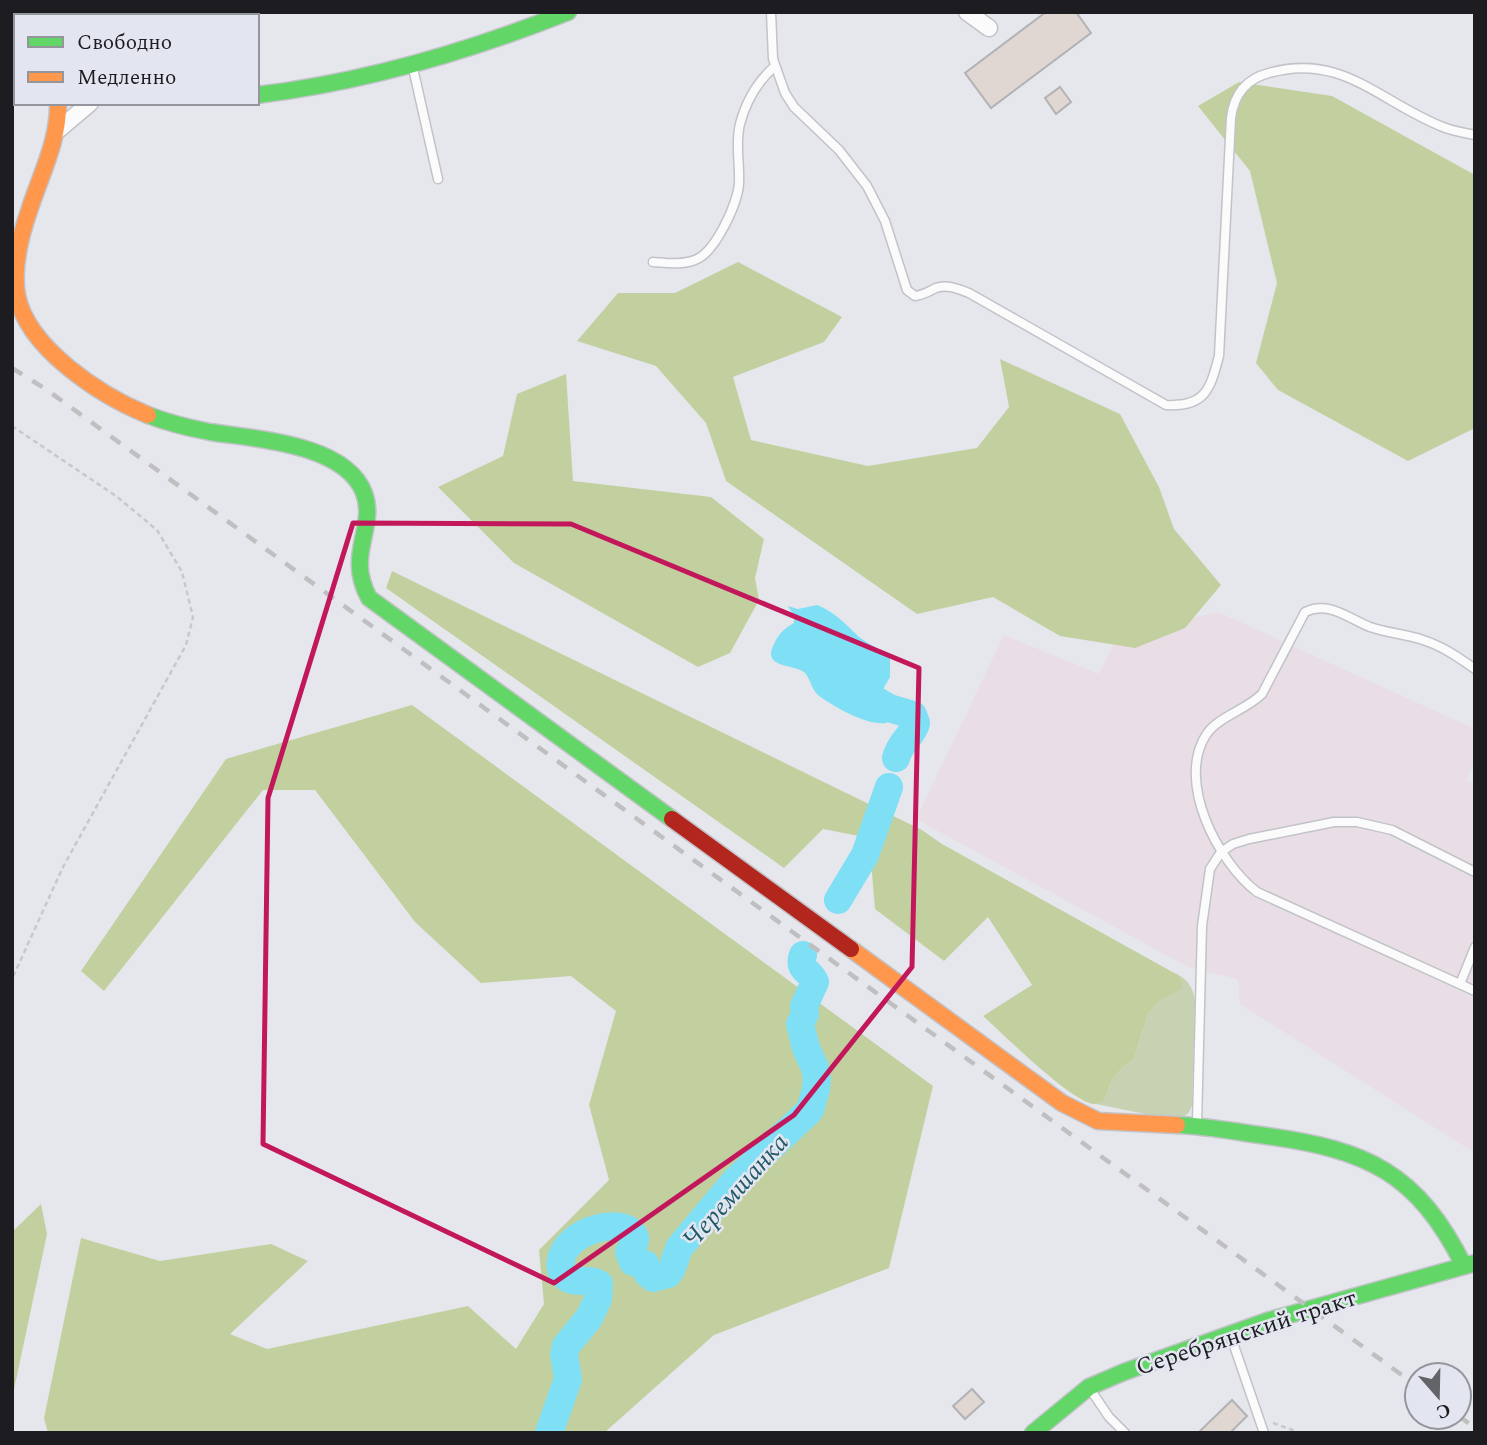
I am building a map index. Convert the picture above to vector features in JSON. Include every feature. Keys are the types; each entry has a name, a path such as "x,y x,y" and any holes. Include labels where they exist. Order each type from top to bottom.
{"street":[{"path":"259,94 313,88 412,65 568,12"},
{"path":"967,12 989,29"},
{"path":"58,105 57,131 25,225 16,270 21,310 34,331 69,367 114,399 135,411 165,422 226,435 296,444 338,464 363,488 368,503 357,578 369,598 1071,1108 1098,1121 1114,1124 1197,1126 1304,1141 1337,1148 1364,1158 1388,1171 1422,1200 1469,1264"},
{"path":"57,131 88,105"},
{"name":"Серебрянский тракт","path":"1033,1433 1089,1387 1230,1334 1311,1308 1469,1264"}],"lane":[{"path":"771,12 775,66 785,93 794,107 839,150 867,186 885,220 907,290 915,296 924,295 939,287 953,287 969,293 1166,405 1186,406 1198,399 1209,387 1214,376 1219,356 1231,118 1234,99 1255,76 1304,66 1328,70 1358,82 1443,127 1475,135"},
{"path":"412,65 438,179"},
{"path":"653,261 677,263 697,260 713,245 734,206 739,185 739,126 750,97 763,77 775,66"},
{"path":"1475,669 1450,652 1424,640 1371,627 1330,609 1316,607 1306,612 1262,694 1254,703 1217,723 1206,736 1197,772 1199,799 1220,852 1234,872 1257,892 1475,991"},
{"path":"1197,1126 1202,926 1210,869 1220,852 1233,844 1250,839 1334,822 1357,822 1392,830 1475,872"},
{"path":"1460,984 1475,947"},
{"path":"1230,1334 1265,1433"},
{"path":"1089,1387 1125,1433"}],"path":[{"path":"12,426 116,496 157,530 182,572 193,617 186,645 63,867 12,979"},
{"path":"1259,1419 1301,1433"}],"highlighted area":[{"path":"353,523 571,524 919,668 912,967 794,1115 554,1283 263,1144 268,798"}],"shaded area":[{"path":"1218,612 1475,729 1475,760 1466,780 1475,785 1475,1153 1240,1004 1238,979 1190,968 916,819 1004,635 1099,674 1117,636"}],"green space":[{"path":"1239,82 1332,96 1475,175 1475,428 1408,461 1278,390 1256,363 1277,283 1250,171 1198,106"},
{"path":"738,262 842,317 824,342 733,377 751,440 868,466 977,448 1009,407 1000,359 1120,414 1159,487 1174,529 1221,585 1185,628 1135,648 1060,636 993,597 917,614 726,481 706,423 656,366 577,341 618,293 675,293"},
{"path":"566,374 573,481 711,497 764,539 755,578 759,600 730,653 698,667 514,563 438,487 503,456 517,394"},
{"path":"392,571 922,830 942,844 1176,974 1182,981 1181,989 1158,1002 1148,1014 1134,1059 1112,1080 1104,1101 1094,1104 1083,1100 1054,1080 983,1016 1032,985 988,917 944,961 875,909 869,838 823,829 784,868 386,588"},
{"path":"412,705 933,1086 889,1268 714,1335 604,1433 48,1433 44,1418 81,1238 160,1261 271,1244 308,1261 230,1334 267,1349 468,1306 516,1349 544,1304 539,1250 609,1180 589,1105 616,1011 571,976 481,983 415,922 315,790 263,790 104,991 81,971 226,759"},
{"path":"1171,971 1181,976 1188,982 1195,1000 1192,1105 1189,1111 1183,1116 1173,1117 1095,1104 1104,1101 1112,1080 1134,1059 1148,1014 1158,1002 1181,988 1176,974"},
{"path":"41,1204 47,1234 12,1399 12,1232"}],"water":[{"path":"817,605 834,614 890,659 890,677 882,691 891,704 887,723 870,722 842,710 818,695 804,672 772,658 771,653 777,639 794,623 794,616 788,606 798,609"}],"building":[{"path":"1046,12 1076,12 1091,33 991,108 965,73"},
{"path":"1060,87 1071,102 1056,114 1045,98"},
{"path":"972,1389 984,1402 965,1419 953,1406"},
{"path":"1232,1400 1247,1416 1230,1433 1198,1433"}],"waterway":[{"name":"Черемшанка","path":"874,699 889,708 913,715 916,723 896,758"},
{"name":"Черемшанка","path":"838,900 865,855 889,787"},
{"name":"Черемшанка","path":"549,1433 568,1379 564,1354 566,1346 589,1318 598,1299 599,1284 572,1280 563,1273 561,1262 565,1249 573,1241 596,1229 620,1227 635,1238 629,1252 633,1262 645,1264 647,1273 653,1278 668,1274 679,1248 735,1181 810,1110 817,1079 800,1024 805,1014 804,1006 815,982 803,967 803,955"}],"railway":[{"path":"12,368 47,390 1403,1376"}],"traffic: fast":[{"path":"259,95 337,82 415,64 568,12"},
{"path":"148,415 202,430 296,446 338,463 354,476 364,493 367,506 360,568 362,582 369,598 672,819"},
{"path":"1177,1125 1302,1142 1361,1158 1407,1187 1446,1234 1464,1266"},
{"path":"1033,1433 1089,1387 1124,1372 1267,1321 1475,1263"}],"traffic: slow":[{"path":"58,105 52,145 20,242 16,263 17,295 24,315 50,351 89,383 148,415"},
{"path":"851,949 1062,1103 1098,1121 1177,1125"}],"traffic: jam":[{"path":"672,819 851,949"}]}
